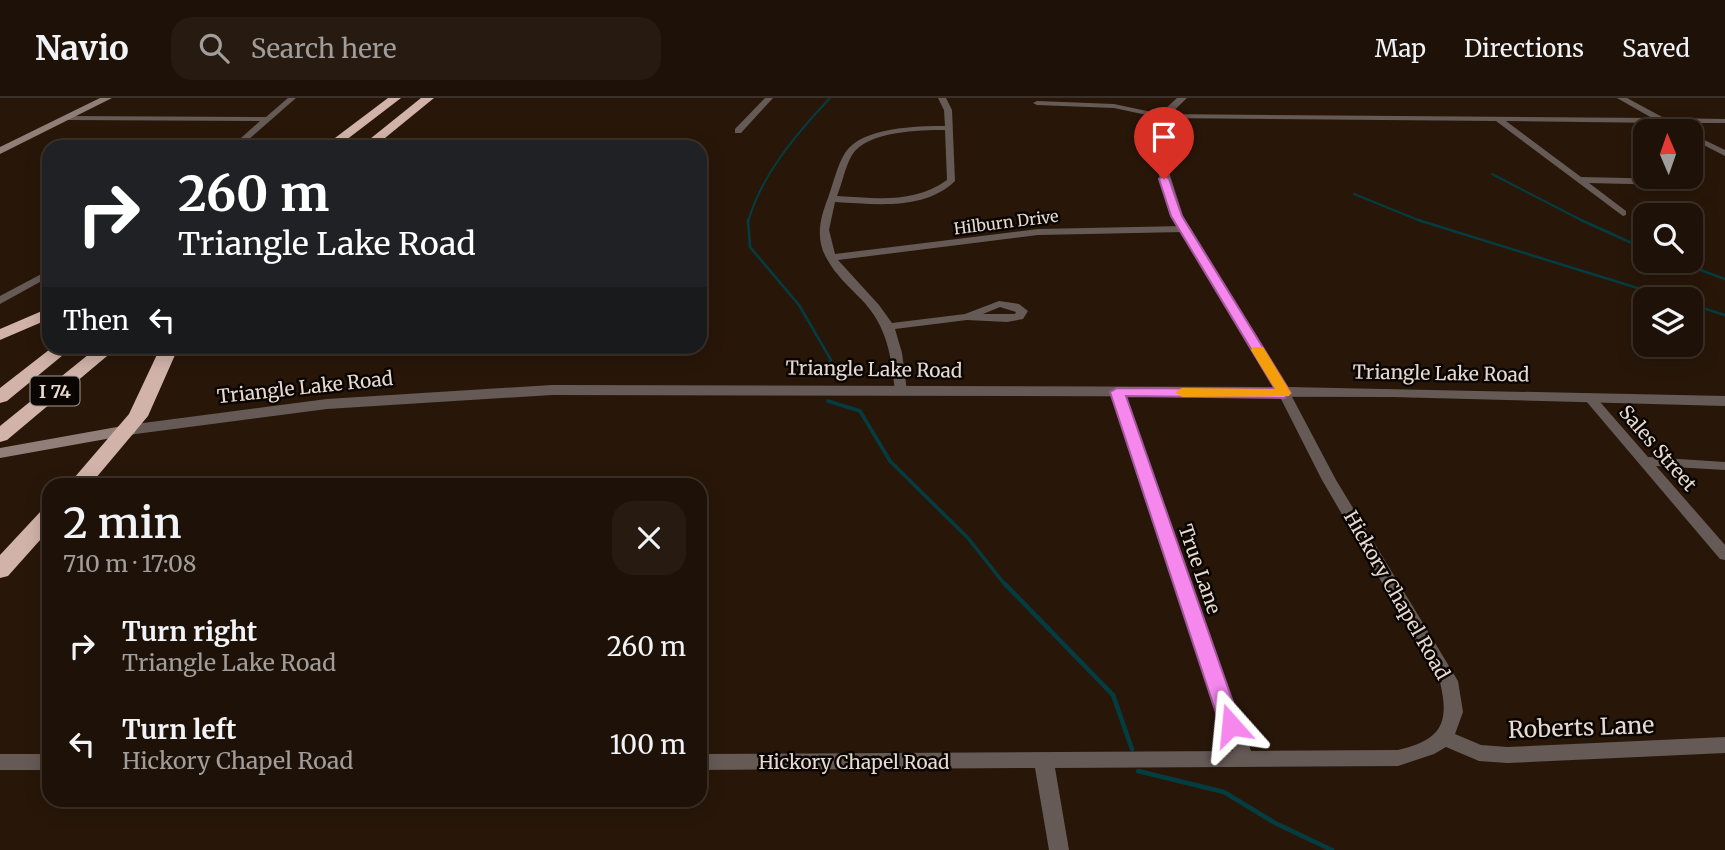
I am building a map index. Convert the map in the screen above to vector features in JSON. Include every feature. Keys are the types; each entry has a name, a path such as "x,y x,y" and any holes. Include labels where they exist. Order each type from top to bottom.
{"highway":[{"path":"339,140 395,98"},
{"path":"375,140 428,98"},
{"path":"0,335 42,316"},
{"name":"I 74","path":"0,397 56,354"},
{"name":"I 74","path":"0,436 101,354"},
{"path":"84,478 138,416 166,354"},
{"path":"0,570 42,524"}],"main road":[{"path":"0,151 107,98"},
{"name":"Triangle Lake Road","path":"0,453 128,430"}],"street":[{"path":"242,140 292,98"},
{"path":"738,131 759,112 769,98"},
{"path":"834,199 904,200 945,187 951,181 948,110 942,98"},
{"path":"1161,116 1182,98"},
{"path":"1621,98 1658,119"},
{"path":"1037,103 1104,105 1161,116 1633,120"},
{"name":"Hickory Chapel Road","path":"707,762 1398,758 1434,746 1443,737 1455,718 1455,702 1449,681 1329,480 1284,393 1177,216 1152,137 1153,125 1161,116"},
{"path":"68,118 267,118"},
{"path":"1498,119 1623,213"},
{"path":"1703,121 1725,121"},
{"path":"901,391 897,346 887,327 831,258 824,227 849,153 860,143 897,131 949,128"},
{"path":"1703,142 1725,153"},
{"path":"1579,180 1633,181"},
{"name":"Hilburn Drive","path":"831,258 1038,232 1184,229"},
{"path":"0,301 42,277"},
{"path":"887,327 967,317"},
{"name":"Triangle Lake Road","path":"128,430 327,404 442,395 662,388 1392,392 1725,401"},
{"name":"True Lane","path":"1117,392 1245,760"},
{"name":"Sales Street","path":"1590,398 1725,555"},
{"path":"1644,461 1725,466"},
{"name":"Roberts Lane","path":"1443,737 1479,753 1507,755 1725,745"},
{"path":"0,762 42,762"},
{"path":"1044,762 1059,850"}],"waterway":[{"path":"748,222 771,171 793,140 830,98"},
{"path":"1492,174 1582,220"},
{"path":"1354,194 1418,220"},
{"path":"1418,220 1634,287"},
{"path":"1418,220 1423,222"},
{"path":"1582,220 1633,244"},
{"path":"748,222 750,247 799,305 831,360 820,377"},
{"path":"1703,271 1725,279"},
{"path":"1703,308 1725,315"},
{"path":"828,401 860,411 890,461 968,538 1006,586"},
{"path":"1005,584 1113,695 1132,749"},
{"path":"1138,771 1224,792 1275,823 1332,850"}],"slow traffic":[{"path":"1182,392 1284,393 1258,350"}],"route":[{"path":"1164,179 1177,216 1284,393 1117,392 1231,725"}]}
